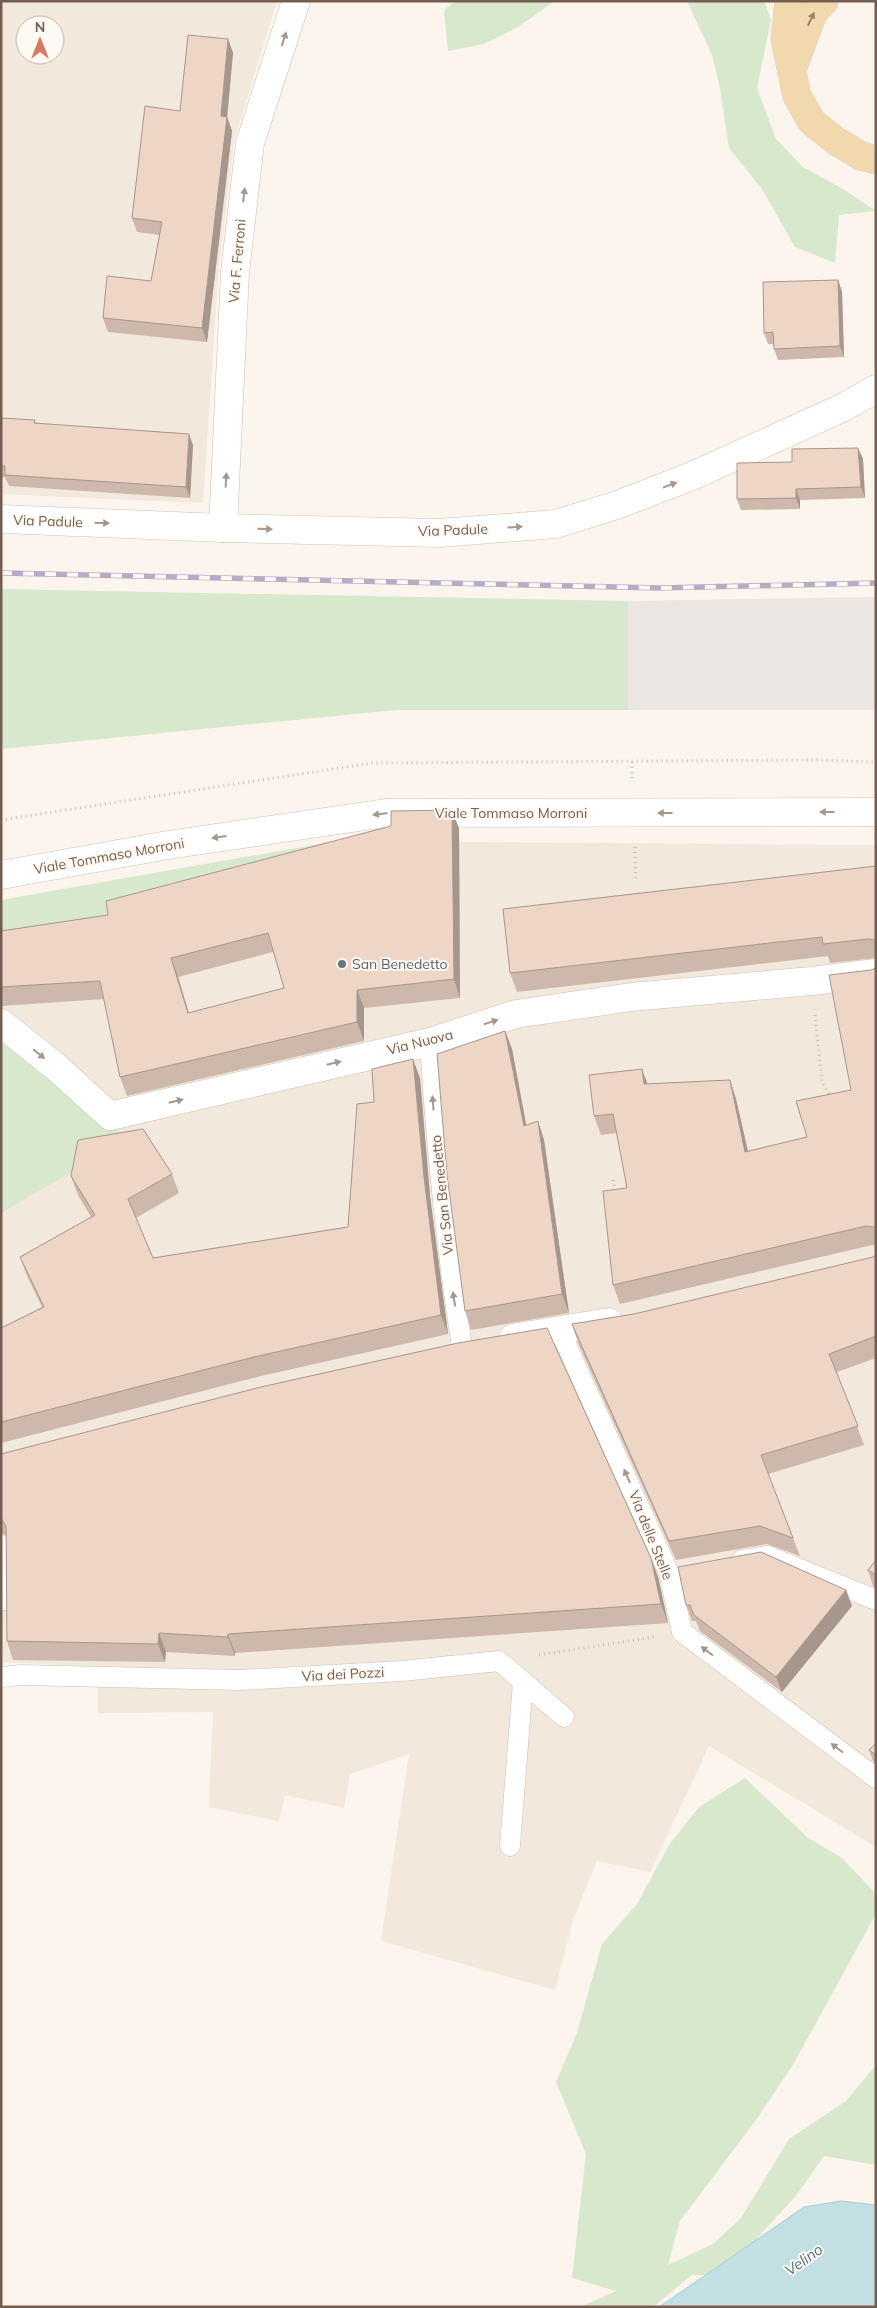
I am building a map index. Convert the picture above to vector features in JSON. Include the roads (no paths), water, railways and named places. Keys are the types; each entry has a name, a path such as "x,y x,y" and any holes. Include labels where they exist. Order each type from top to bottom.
{"main road":[{"path":"789,1 785,40 797,96 812,122 836,141 861,156 876,160"},
{"path":"791,73 813,13 824,1"}],"street":[{"name":"Via F. Ferroni","path":"223,528 235,272 250,142 296,1"},
{"name":"Via Padule","path":"1,519 223,528 440,533 556,524 616,506 692,476 842,408 876,389"},
{"name":"Viale Tommaso Morroni","path":"1,876 168,845 386,813 876,812"},
{"name":"Via Nuova","path":"1,1023 56,1067 110,1116 430,1042 516,1014 631,997 812,981 876,973"},
{"path":"434,1353 637,1317"}],"lane":[{"name":"Via San Benedetto","path":"430,1042 436,1138 449,1262 462,1347"},
{"name":"Via delle Stelle","path":"560,1330 679,1571 682,1632 876,1778"},
{"path":"1,1545 1,1600"},
{"path":"724,1564 768,1556 876,1600"},
{"name":"Via dei Pozzi","path":"1,1677 31,1675 240,1680 402,1671 499,1661 523,1682"},
{"path":"523,1682 564,1718"},
{"path":"510,1846 523,1682"}],"water":[{"name":"Velino","path":"841,2201 876,2205 876,2307 659,2307 804,2207"}],"railway":[{"path":"1,573 659,588 876,583"}],"place":[{"name":"San Benedetto","path":"342,964"}]}
